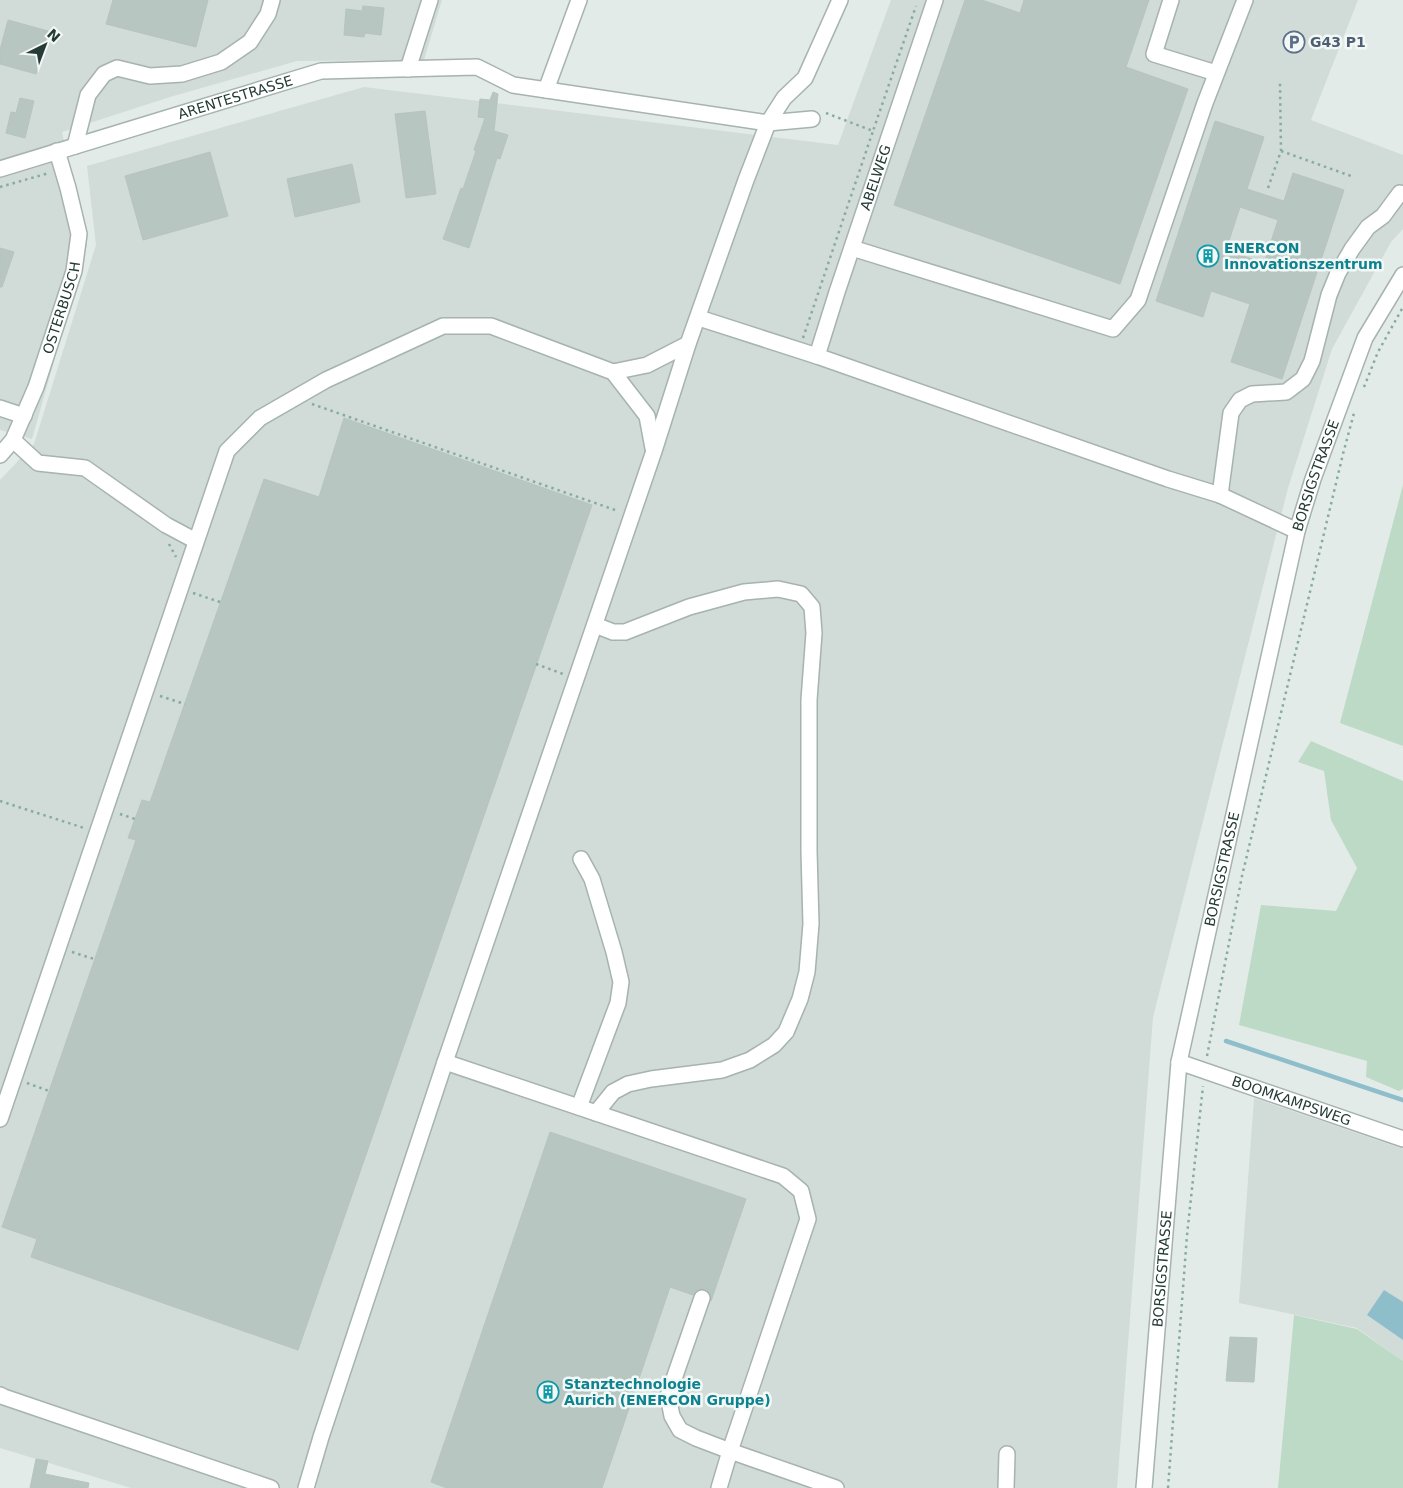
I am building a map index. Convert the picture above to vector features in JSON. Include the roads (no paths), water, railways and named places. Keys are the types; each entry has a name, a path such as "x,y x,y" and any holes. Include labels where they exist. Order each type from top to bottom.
{"street":[{"path":"75,146 88,95 104,74 116,68 150,76 182,74 221,62 250,42 268,14 272,0"},
{"path":"408,69 430,0"},
{"path":"579,0 546,90 768,123 812,120"},
{"path":"306,1488 321,1437 445,1062 654,451 688,344 768,123 784,98 805,78 840,0"},
{"name":"ABELWEG","path":"817,356 935,0"},
{"path":"1171,0 1154,54 1216,74"},
{"path":"852,248 1113,330 1138,300 1216,74 1245,0"},
{"name":"ARENTESTRASSE","path":"0,170 321,71 477,67 513,85 546,90"},
{"name":"OSTERBUSCH","path":"0,456 13,440 36,388 74,271 78,234 57,151"},
{"path":"1220,495 1230,413 1240,400 1252,394 1286,392 1303,380 1312,361 1329,295 1338,274 1352,249 1368,227 1383,216 1400,193 1403,194"},
{"name":"BORSIGSTRASSE","path":"1144,1488 1179,1062 1297,531 1313,479 1365,338 1403,275"},
{"path":"699,318 817,356 1159,476 1220,495 1297,531"},
{"path":"0,1119 227,451 260,418 326,380 443,326 491,326 613,372 647,416 654,451"},
{"path":"613,372 647,365 688,344"},
{"path":"0,408 24,416"},
{"path":"13,440 38,463 85,468 166,525 196,541"},
{"path":"595,625 613,632 625,632 689,607 744,592 778,589 801,594 812,607 814,633 809,700 811,924 807,972 800,999 786,1032 774,1045 750,1060 722,1070 651,1079 628,1084 613,1092 596,1113"},
{"path":"579,1107 618,1003 621,982 592,879 581,859"},
{"path":"445,1062 783,1176 801,1191 808,1219 719,1488"},
{"name":"BOOMKAMPSWEG","path":"1179,1062 1403,1139"},
{"path":"702,1298 668,1396 672,1416 680,1430 730,1451 836,1488"},
{"path":"0,1394 4,1397 271,1488"},
{"path":"1006,1488 1007,1454"}],"water":[{"path":"1384,1290 1403,1302 1403,1340 1367,1315"}],"waterway":[{"path":"1226,1041 1403,1100"}],"place":[{"name":"G43 P1","path":"1294,42"},
{"name":"ENERCON Innovationszentrum","path":"1208,256"},
{"name":"Stanztechnologie Aurich (ENERCON Gruppe)","path":"548,1392"}]}
